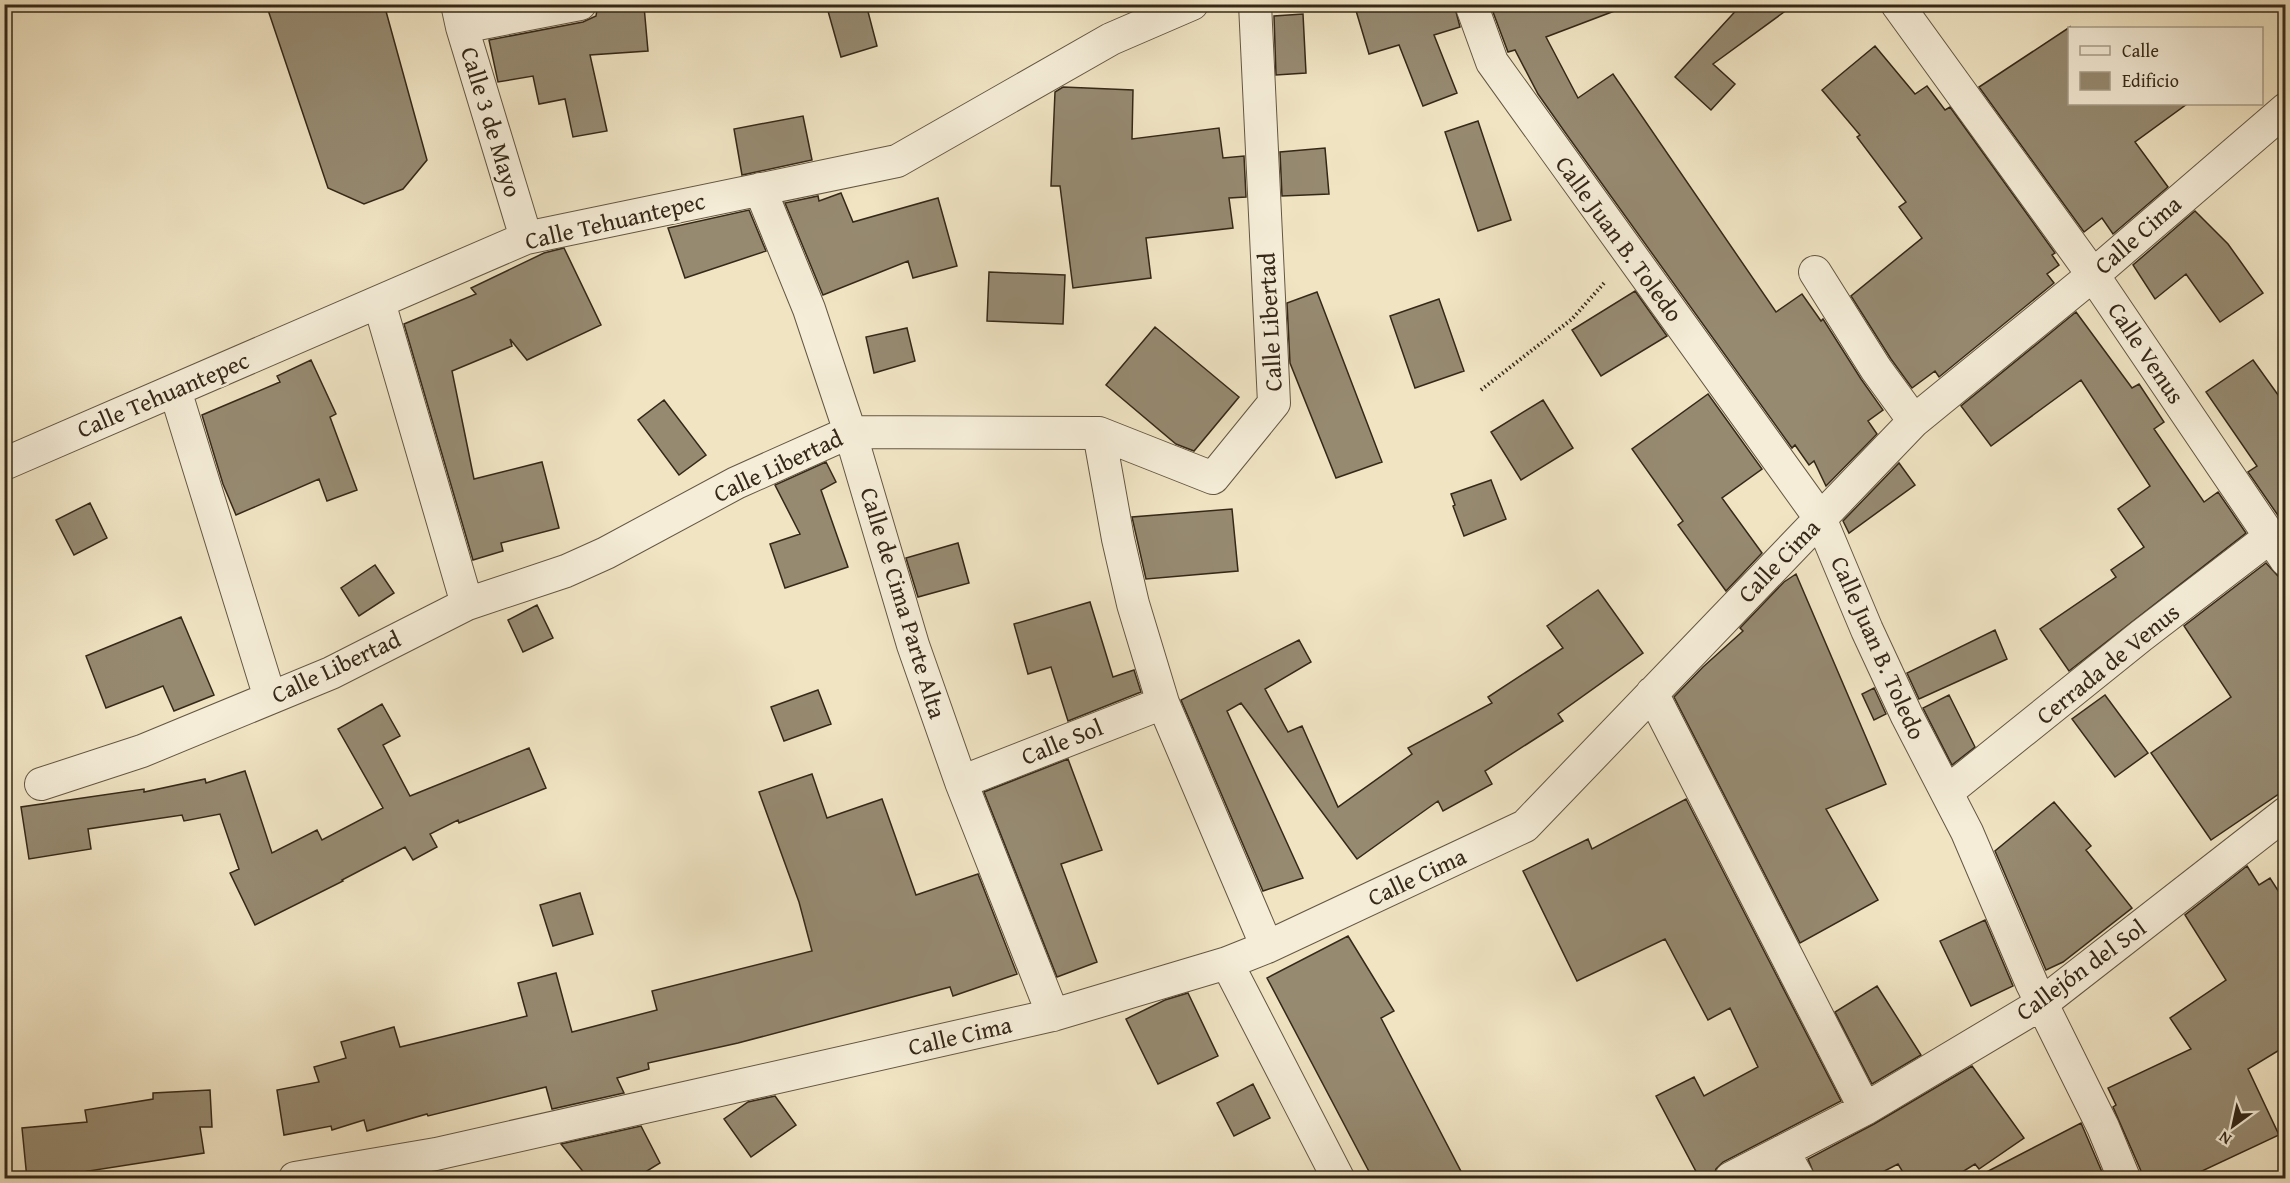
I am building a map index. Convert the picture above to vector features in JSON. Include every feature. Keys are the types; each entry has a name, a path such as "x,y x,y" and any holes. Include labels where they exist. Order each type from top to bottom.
{"street":[{"path":"459,16 580,4"},
{"name":"Calle Tehuantepec","path":"4,464 526,238 897,160 1111,39 1192,4"},
{"name":"Calle Libertad","path":"42,784 142,751 331,673 467,604 566,571 606,553 736,483 850,432 1099,433 1213,478 1274,402 1255,4"},
{"name":"Calle Juan B. Toledo","path":"1471,4 1492,62 1820,518 1902,706 1967,832 2041,1004 2103,1127 2124,1179"},
{"name":"Calle Venus","path":"1897,4 2093,274 2278,548"},
{"name":"Calle 3 de Mayo","path":"459,16 526,238"},
{"name":"Calle Cima","path":"295,1179 436,1154 1053,1015 1227,963 1267,947 1525,826 1914,421 2282,119"},
{"name":"Calle de Cima Parte Alta","path":"760,189 809,309 850,432 913,645 961,782 1053,1015"},
{"path":"1815,272 1876,369 1914,421"},
{"path":"379,302 467,604"},
{"path":"175,390 270,698"},
{"path":"1099,433 1118,539 1133,604 1163,703 1267,947"},
{"name":"Cerrada de Venus","path":"1947,792 2141,636 2278,548"},
{"path":"1652,693 1865,1109"},
{"name":"Calle Sol","path":"961,782 1163,703"},
{"name":"Callejón del Sol","path":"1731,1179 1865,1109 2041,1004 2286,813"},
{"path":"1227,963 1330,1176"},
{"path":"1784,1151 1798,1179"}],"path":[{"path":"1480,390 1572,319 1629,255"}],"building":[{"path":"266,4 384,4 427,160 403,189 364,204 328,188"},
{"path":"826,4 866,4 877,46 841,57"},
{"path":"1354,4 1454,4 1460,27 1434,35 1457,93 1423,106 1399,45 1369,54"},
{"path":"1490,4 1624,4 1625,7 1546,37 1578,98 1613,74 1776,312 1802,294 1821,321 1823,319 1883,410 1868,421 1877,434 1826,486 1814,461 1809,465 1795,445 1792,448 1567,135 1538,94 1515,50 1508,52"},
{"path":"1742,4 1795,4 1713,64 1735,84 1711,110 1675,77"},
{"path":"644,6 648,51 590,55 607,131 573,137 565,99 539,104 533,76 498,82 489,40 583,22 596,16 597,10"},
{"path":"1303,14 1306,73 1276,75 1274,16"},
{"path":"2068,28 2068,105 2186,105 2135,142 2168,187 2113,234 2102,218 2084,232 1979,87"},
{"path":"1875,46 1915,94 1927,86 1945,110 1950,107 2055,253 2052,255 2059,265 2047,274 2054,283 1939,377 1935,371 1912,388 1851,296 1922,238 1899,207 1906,202 1857,137 1860,135 1822,90"},
{"path":"1063,87 1133,90 1132,139 1219,128 1223,158 1244,156 1246,197 1229,198 1233,228 1146,238 1151,278 1073,288 1060,186 1051,186 1055,92"},
{"path":"803,116 812,160 742,175 734,129"},
{"path":"1478,121 1511,220 1478,231 1445,132"},
{"path":"1325,148 1329,194 1282,196 1280,152"},
{"path":"841,193 853,222 938,198 957,266 913,278 908,261 823,295 785,203 818,196 819,201"},
{"path":"749,210 766,251 685,278 668,228"},
{"path":"2195,211 2228,244 2263,293 2220,322 2186,274 2155,299 2133,265"},
{"path":"564,248 601,325 527,360 510,339 512,346 452,371 474,479 542,462 559,528 501,543 503,551 473,560 404,324 476,294 471,288 544,253"},
{"path":"989,272 1065,275 1063,324 987,321"},
{"path":"1635,291 1667,336 1601,376 1572,330"},
{"path":"1317,292 1382,462 1336,478 1290,363 1287,303"},
{"path":"1439,299 1464,371 1415,388 1390,316"},
{"path":"2076,312 2132,388 2139,384 2164,422 2154,429 2204,502 2218,492 2246,533 2069,671 2040,629 2116,577 2111,570 2144,547 2118,509 2150,486 2081,380 1991,446 1961,406"},
{"path":"1155,327 1239,397 1194,451 1176,444 1106,385"},
{"path":"907,328 915,361 874,373 866,337"},
{"path":"311,360 336,414 330,417 357,490 327,501 319,479 236,515 223,484 202,415 280,382 277,376"},
{"path":"2253,360 2286,406 2286,527 2248,472 2257,466 2206,392"},
{"path":"1708,394 1762,469 1722,498 1762,553 1726,591 1678,525 1683,521 1632,449"},
{"path":"664,400 706,455 679,475 638,420"},
{"path":"1543,400 1573,448 1521,480 1491,432"},
{"path":"826,462 836,482 821,490 848,567 785,588 770,544 800,534 775,485"},
{"path":"1899,463 1915,485 1849,533 1843,521"},
{"path":"1491,480 1506,519 1464,536 1451,494"},
{"path":"90,503 107,538 74,555 56,520"},
{"path":"1232,509 1238,571 1146,579 1132,517"},
{"path":"958,543 969,583 918,597 906,558"},
{"path":"2266,563 2278,576 2286,578 2286,789 2211,840 2151,753 2231,697 2184,626"},
{"path":"375,565 394,593 359,616 341,588"},
{"path":"1796,574 1886,784 1826,809 1878,900 1800,943 1674,697 1743,631 1740,628 1784,582"},
{"path":"1598,590 1643,653 1558,714 1563,721 1485,771 1492,784 1443,811 1438,801 1357,859 1241,703 1227,711 1303,878 1263,891 1181,700 1299,640 1311,662 1265,689 1288,732 1302,726 1338,807 1412,754 1408,748 1492,703 1488,697 1563,648 1547,626"},
{"path":"1090,602 1113,677 1134,670 1141,692 1068,721 1051,667 1028,674 1014,624"},
{"path":"537,605 553,638 523,652 508,620"},
{"path":"181,617 214,695 174,711 163,686 106,708 86,656"},
{"path":"1995,630 2007,659 1919,699 1907,673"},
{"path":"1874,688 1886,714 1874,720 1862,694"},
{"path":"818,690 831,724 784,741 771,707"},
{"path":"1949,695 1975,747 1952,765 1923,708"},
{"path":"2105,695 2148,753 2115,777 2072,719"},
{"path":"382,704 400,736 383,745 410,796 529,748 546,788 459,823 458,820 430,834 437,847 413,860 405,847 255,925 230,873 239,869 220,814 184,821 182,815 88,829 91,849 29,859 21,807 144,789 144,792 205,779 206,783 245,771 272,853 317,830 322,840 383,808 338,729"},
{"path":"1068,759 1102,850 1061,864 1097,962 1057,977 984,792"},
{"path":"812,774 827,818 882,799 916,895 978,874 1017,974 953,996 950,987 738,1043 648,1063 649,1069 617,1078 624,1093 552,1109 546,1087 428,1116 427,1114 367,1131 364,1120 332,1130 331,1126 284,1135 277,1090 319,1082 314,1067 346,1058 341,1042 394,1027 400,1047 527,1016 518,983 556,973 572,1032 657,1010 652,991 812,951 799,902 759,792"},
{"path":"1686,799 1841,1101 1723,1162 1716,1169 1713,1179 1700,1179 1656,1096 1694,1077 1704,1096 1758,1067 1730,1008 1708,1020 1665,939 1577,981 1523,871 1588,839 1592,849"},
{"path":"2054,802 2091,846 2086,850 2132,908 2063,962 2046,970 1995,851"},
{"path":"2247,866 2259,885 2270,878 2286,903 2286,1046 2248,1069 2279,1135 2185,1179 2142,1179 2141,1171 2113,1107 2116,1105 2108,1088 2191,1049 2170,1018 2226,980 2185,915"},
{"path":"580,893 593,934 553,946 540,905"},
{"path":"1985,920 2013,986 1971,1006 1940,941"},
{"path":"1348,936 1394,1011 1381,1018 1465,1179 1373,1179 1267,978"},
{"path":"1877,986 1921,1055 1872,1084 1835,1012"},
{"path":"1188,993 1218,1056 1158,1084 1126,1019 1165,1000"},
{"path":"1972,1066 2024,1138 1979,1169 1975,1164 1951,1179 1907,1179 1898,1164 1869,1179 1816,1179 1808,1159 1874,1124"},
{"path":"1253,1084 1270,1118 1234,1136 1217,1103"},
{"path":"210,1090 212,1127 200,1127 204,1153 69,1174 70,1179 27,1179 22,1128 87,1122 85,1110 153,1099 153,1093"},
{"path":"775,1096 796,1125 751,1157 724,1119 748,1102"},
{"path":"2081,1123 2105,1179 1973,1179"},
{"path":"641,1126 660,1163 634,1179 589,1179 561,1144"}]}
